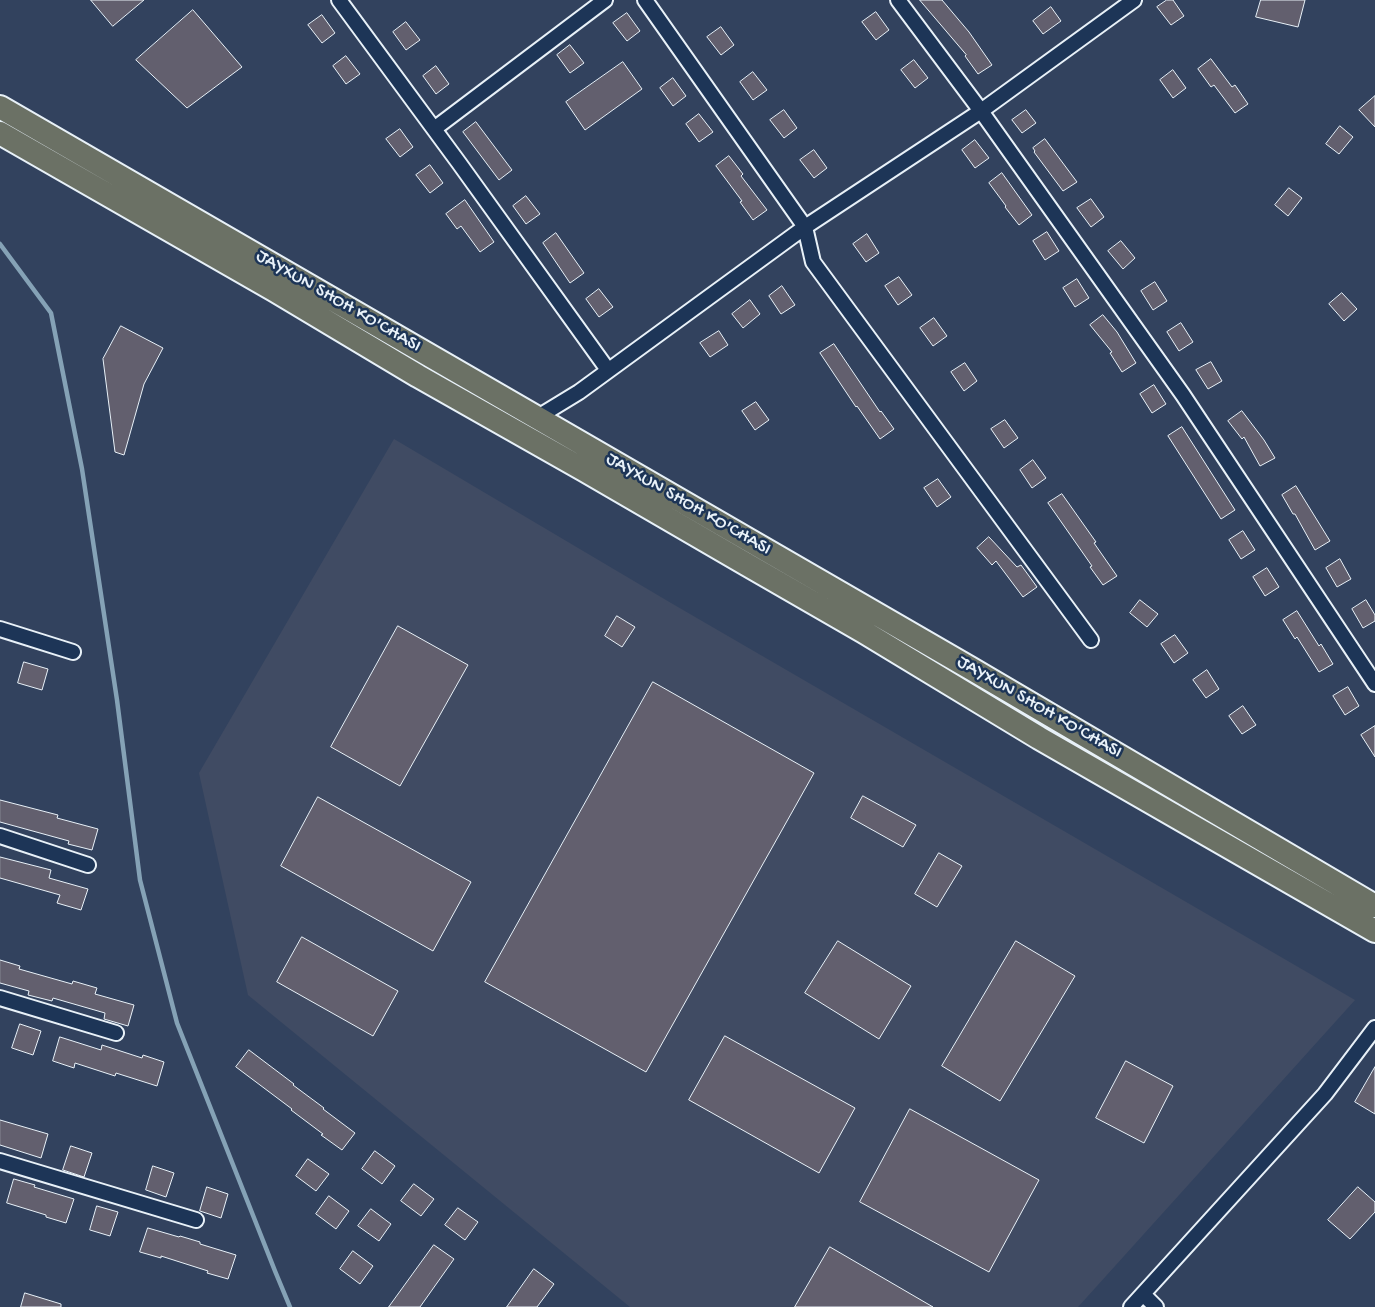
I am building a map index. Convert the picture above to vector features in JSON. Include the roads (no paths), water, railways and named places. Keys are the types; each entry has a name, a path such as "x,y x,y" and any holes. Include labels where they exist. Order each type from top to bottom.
{"highway":[{"name":"JAYXUN SHOH KO'CHASI","path":"0,107 953,658 1375,906"},
{"name":"JAYXUN SHOH KO'CHASI","path":"0,133 855,627 1039,738 1375,931"}],"street":[{"path":"338,0 434,129 608,370"},
{"path":"434,129 605,0"},
{"path":"645,0 805,227 813,262 1091,640"},
{"path":"898,0 981,111 1183,395 1375,684"},
{"path":"538,417 579,392 805,227 981,111 1134,0"},
{"path":"0,630 73,652"},
{"path":"0,836 88,865"},
{"path":"0,998 116,1033"},
{"path":"1130,1307 1325,1094 1375,1028"},
{"path":"0,1161 196,1220"},
{"path":"1143,1294 1156,1307"}],"waterway":[{"path":"0,244 51,313 82,469 117,700 140,880 177,1023 290,1307"}]}
